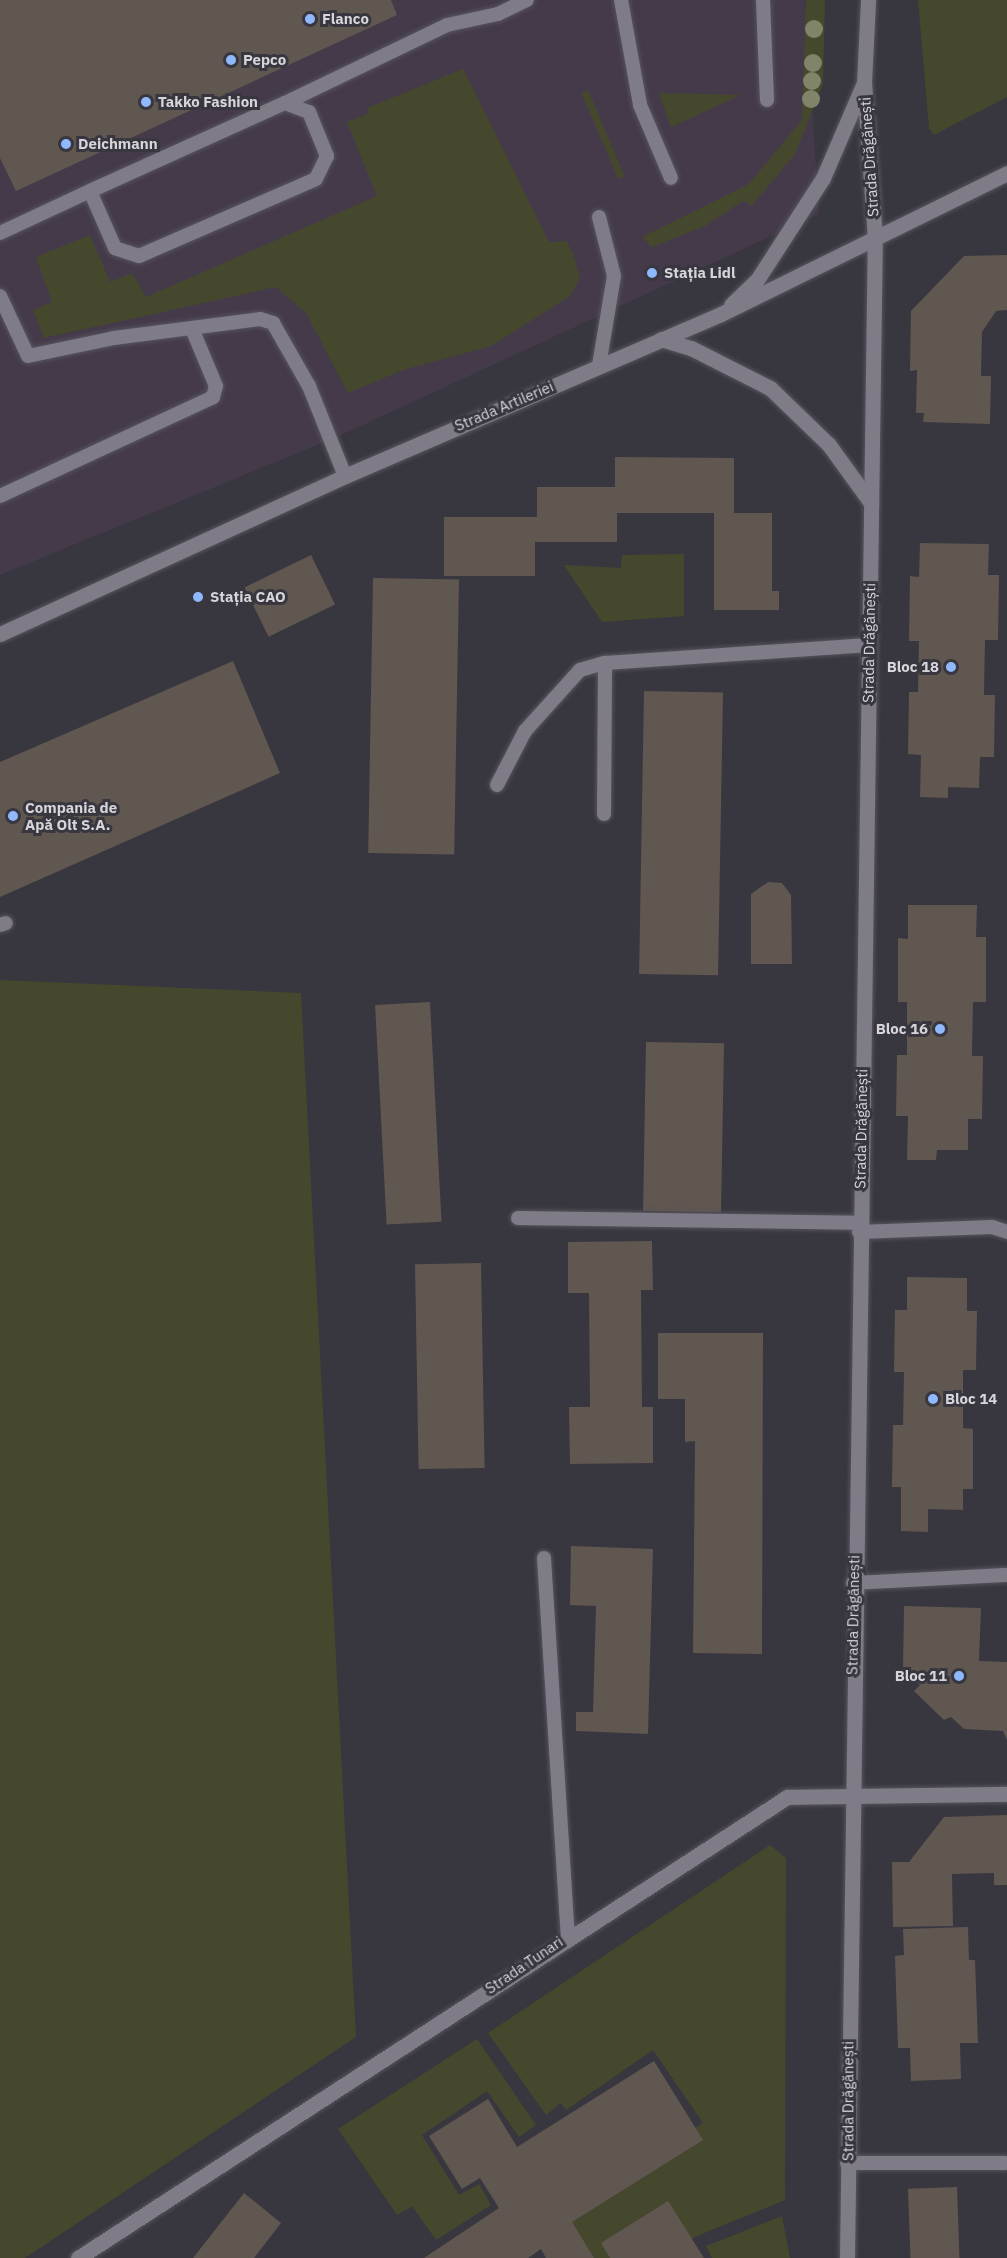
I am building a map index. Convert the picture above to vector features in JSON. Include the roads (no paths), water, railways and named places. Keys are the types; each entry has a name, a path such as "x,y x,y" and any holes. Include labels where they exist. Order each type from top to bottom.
{"street":[{"name":"Strada Drăgănești","path":"847,2258 850,1799 875,239 864,83 868,0"},
{"path":"721,314 757,280 823,178 864,83"},
{"name":"Strada Artileriei","path":"0,634 345,476 721,314 1007,173"},
{"path":"661,339 691,348 770,388 829,445 871,503"},
{"name":"Strada Tunari","path":"78,2258 568,1935 787,1797 850,1799 1007,1794"}],"lane":[{"path":"0,233 285,103 447,25 498,14 527,0"},
{"path":"621,0 640,105 671,178"},
{"path":"763,0 767,100"},
{"path":"90,191 115,248 139,256 316,179 327,156 309,112 285,103"},
{"path":"598,217 614,276 599,366"},
{"path":"0,296 28,356 114,338 193,331 260,319 273,323 309,386 345,476"},
{"path":"0,496 213,397 216,386 193,331"},
{"path":"497,785 525,731 554,695 580,670 605,663 869,645"},
{"path":"604,814 605,663"},
{"path":"518,1218 859,1228 992,1227 1007,1232"},
{"path":"544,1558 568,1935"},
{"path":"853,1583 1007,1575"},
{"path":"847,2163 1005,2163"}],"place":[{"name":"Flanco","path":"310,19"},
{"name":"Pepco","path":"231,60"},
{"name":"Takko Fashion","path":"146,102"},
{"name":"Deichmann","path":"66,144"},
{"name":"Stația Lidl","path":"652,273"},
{"name":"Stația CAO","path":"198,597"},
{"name":"Bloc 18","path":"951,667"},
{"name":"Compania de Apă Olt S.A.","path":"13,816"},
{"name":"Bloc 16","path":"940,1029"},
{"name":"Bloc 14","path":"933,1399"},
{"name":"Bloc 11","path":"959,1676"}]}
